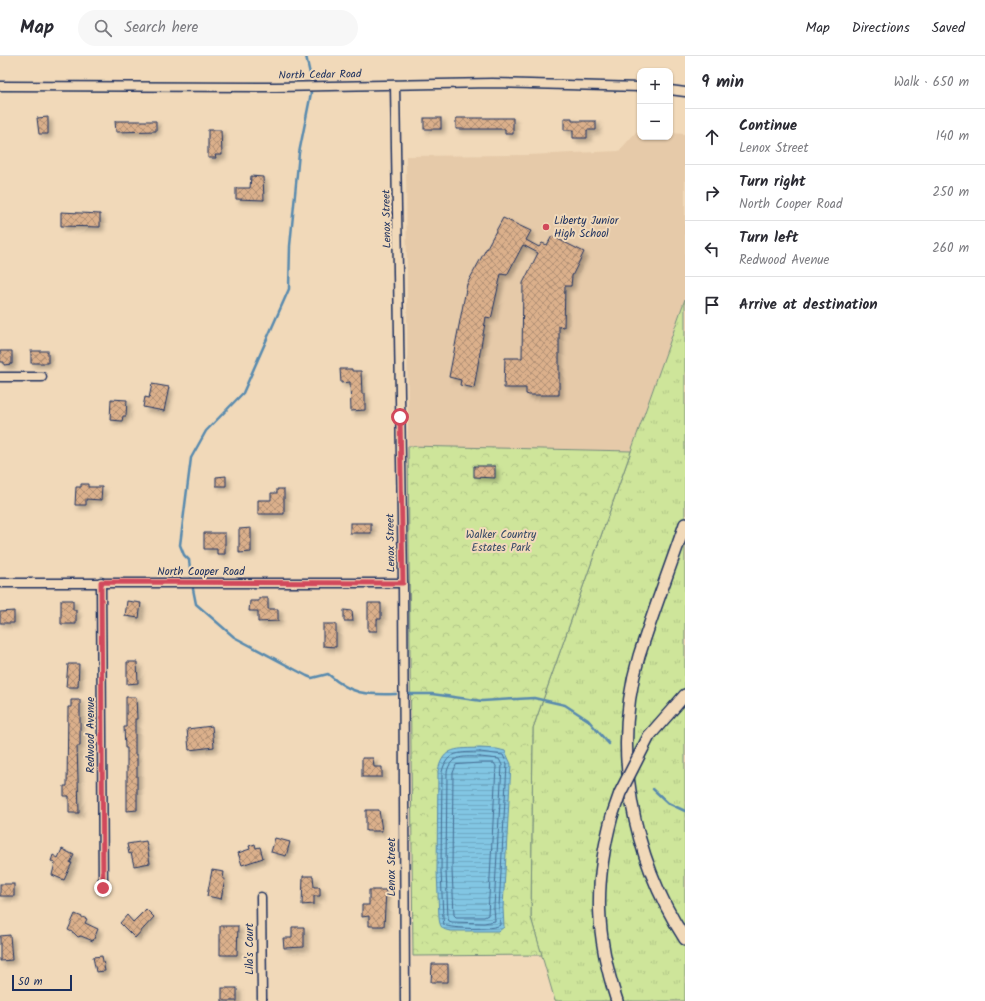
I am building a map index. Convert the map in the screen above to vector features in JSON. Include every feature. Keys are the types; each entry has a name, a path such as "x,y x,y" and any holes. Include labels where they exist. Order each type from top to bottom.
{"highway":[{"path":"685,524 639,658 630,705 626,756 631,800 645,858 663,902 685,939"},
{"path":"617,1001 606,964 599,921 599,877 604,845 620,793 649,736 685,695"}],"street":[{"name":"North Cedar Road","path":"0,86 395,85 492,83 637,87"},
{"name":"Lenox Street","path":"395,85 403,583 405,1001"},
{"path":"673,90 685,92"},
{"path":"0,377 42,377"},
{"name":"Redwood Avenue","path":"101,582 103,888"},
{"name":"North Cooper Road","path":"0,583 403,583"},
{"name":"Lila's Court","path":"261,897 262,1001"}],"shaded area":[{"name":"Liberty Junior High School","path":"637,131 637,140 673,140 673,133 685,134 685,299 631,451 408,446 406,156 528,155 619,151"}],"green space":[{"path":"685,299 685,1001 555,1001 531,918 533,728"},
{"name":"Walker Country Estates Park","path":"408,446 631,451 533,728 531,918 542,955 413,956"}],"water":[{"path":"480,748 505,751 511,764 503,908 504,927 499,931 448,931 442,928 439,918 437,871 438,771 440,763 444,757 453,750"}],"building":[{"path":"48,117 48,134 39,134 37,118"},
{"path":"424,118 441,118 441,129 424,129"},
{"path":"456,118 513,118 513,134 505,134 505,129 456,129"},
{"path":"564,118 572,118 572,121 596,121 596,130 587,130 587,138 573,138 573,130 564,130"},
{"path":"115,121 156,121 156,131 116,132"},
{"path":"208,130 221,130 222,155 215,155 216,158 208,158"},
{"path":"251,176 263,177 264,200 236,199 236,188 250,188"},
{"path":"61,212 100,214 100,227 61,226"},
{"path":"503,218 531,231 526,240 539,247 542,243 547,245 552,236 584,252 572,276 571,286 565,286 564,327 559,326 559,395 529,395 526,394 526,388 504,388 505,358 522,358 523,283 538,253 523,245 507,275 501,274 491,318 486,317 474,388 460,385 461,380 449,377 467,284"},
{"path":"0,351 12,351 12,364 4,365 4,362 0,362"},
{"path":"31,351 48,351 48,363 31,363"},
{"path":"340,369 361,371 362,394 365,394 365,410 351,411 350,382 341,383"},
{"path":"152,384 169,387 164,411 143,407 145,397 149,398"},
{"path":"111,399 127,400 126,416 123,416 122,421 110,420"},
{"path":"474,466 495,466 495,478 474,477"},
{"path":"226,476 226,486 216,486 216,477"},
{"path":"81,484 88,484 88,487 102,487 101,500 86,499 86,505 75,505 76,487 81,487"},
{"path":"277,489 284,489 284,514 258,514 258,500 271,500 271,493 277,493"},
{"path":"350,523 371,523 371,533 350,533"},
{"path":"251,528 251,552 239,553 239,529"},
{"path":"204,533 225,533 225,554 217,554 217,549 204,549"},
{"path":"259,598 268,598 268,609 278,609 278,621 258,622 258,611 249,611 250,601 259,601"},
{"path":"61,600 73,600 73,610 76,610 76,624 61,624"},
{"path":"127,601 141,603 139,618 125,616"},
{"path":"368,603 381,603 381,619 377,619 377,631 368,631"},
{"path":"344,610 352,611 353,621 344,621"},
{"path":"14,611 14,623 0,623 0,612"},
{"path":"323,624 336,624 336,647 323,646"},
{"path":"127,662 137,662 138,683 127,684"},
{"path":"68,664 79,664 78,687 66,687"},
{"path":"126,697 136,697 137,719 135,719 135,755 137,755 137,810 127,811 127,748 125,748 124,727 126,727"},
{"path":"71,700 80,700 80,746 77,746 79,813 69,813 69,796 64,796 64,786 67,786 68,707 71,707"},
{"path":"212,726 214,747 189,750 187,729"},
{"path":"362,758 373,758 374,767 382,767 382,777 362,777"},
{"path":"366,810 379,810 382,831 366,831"},
{"path":"275,838 290,842 286,856 271,852"},
{"path":"146,841 150,863 134,866 127,844"},
{"path":"255,844 256,848 260,847 263,858 242,865 238,853 250,849 249,846"},
{"path":"62,849 74,855 64,880 52,875 55,863 51,861 53,855 58,858"},
{"path":"212,870 224,872 223,879 225,879 221,899 207,896"},
{"path":"303,876 313,876 314,887 320,887 320,896 314,896 314,904 302,905"},
{"path":"0,884 14,884 14,896 0,896"},
{"path":"369,890 386,890 384,926 369,926 369,916 362,917 362,905 369,905"},
{"path":"146,909 154,917 135,938 120,923 127,915 133,922"},
{"path":"75,914 87,919 85,923 98,929 93,941 81,936 78,937 68,930"},
{"path":"220,926 238,926 237,955 220,955"},
{"path":"292,927 304,927 304,947 284,948 283,938 292,938"},
{"path":"10,935 12,960 0,961 0,936"},
{"path":"102,956 105,971 96,972 93,957"},
{"path":"432,964 448,964 448,982 431,982"},
{"path":"222,988 237,988 237,1001 222,1001"}],"waterway":[{"path":"306,56 310,74"},
{"path":"191,576 189,560 184,555 180,545 191,458 206,431 243,393 289,289 290,246 299,153 311,93"},
{"path":"193,589 196,604 234,637 307,676 312,678 328,674 352,690 368,694 396,694"},
{"path":"409,694 432,694 482,701 534,698 565,705 588,720 609,744"},
{"path":"653,789 668,803 685,811"}],"place":[{"name":"Liberty Junior High School","path":"546,227"}],"route":[{"path":"103,888 101,582 403,583 400,417"}]}
